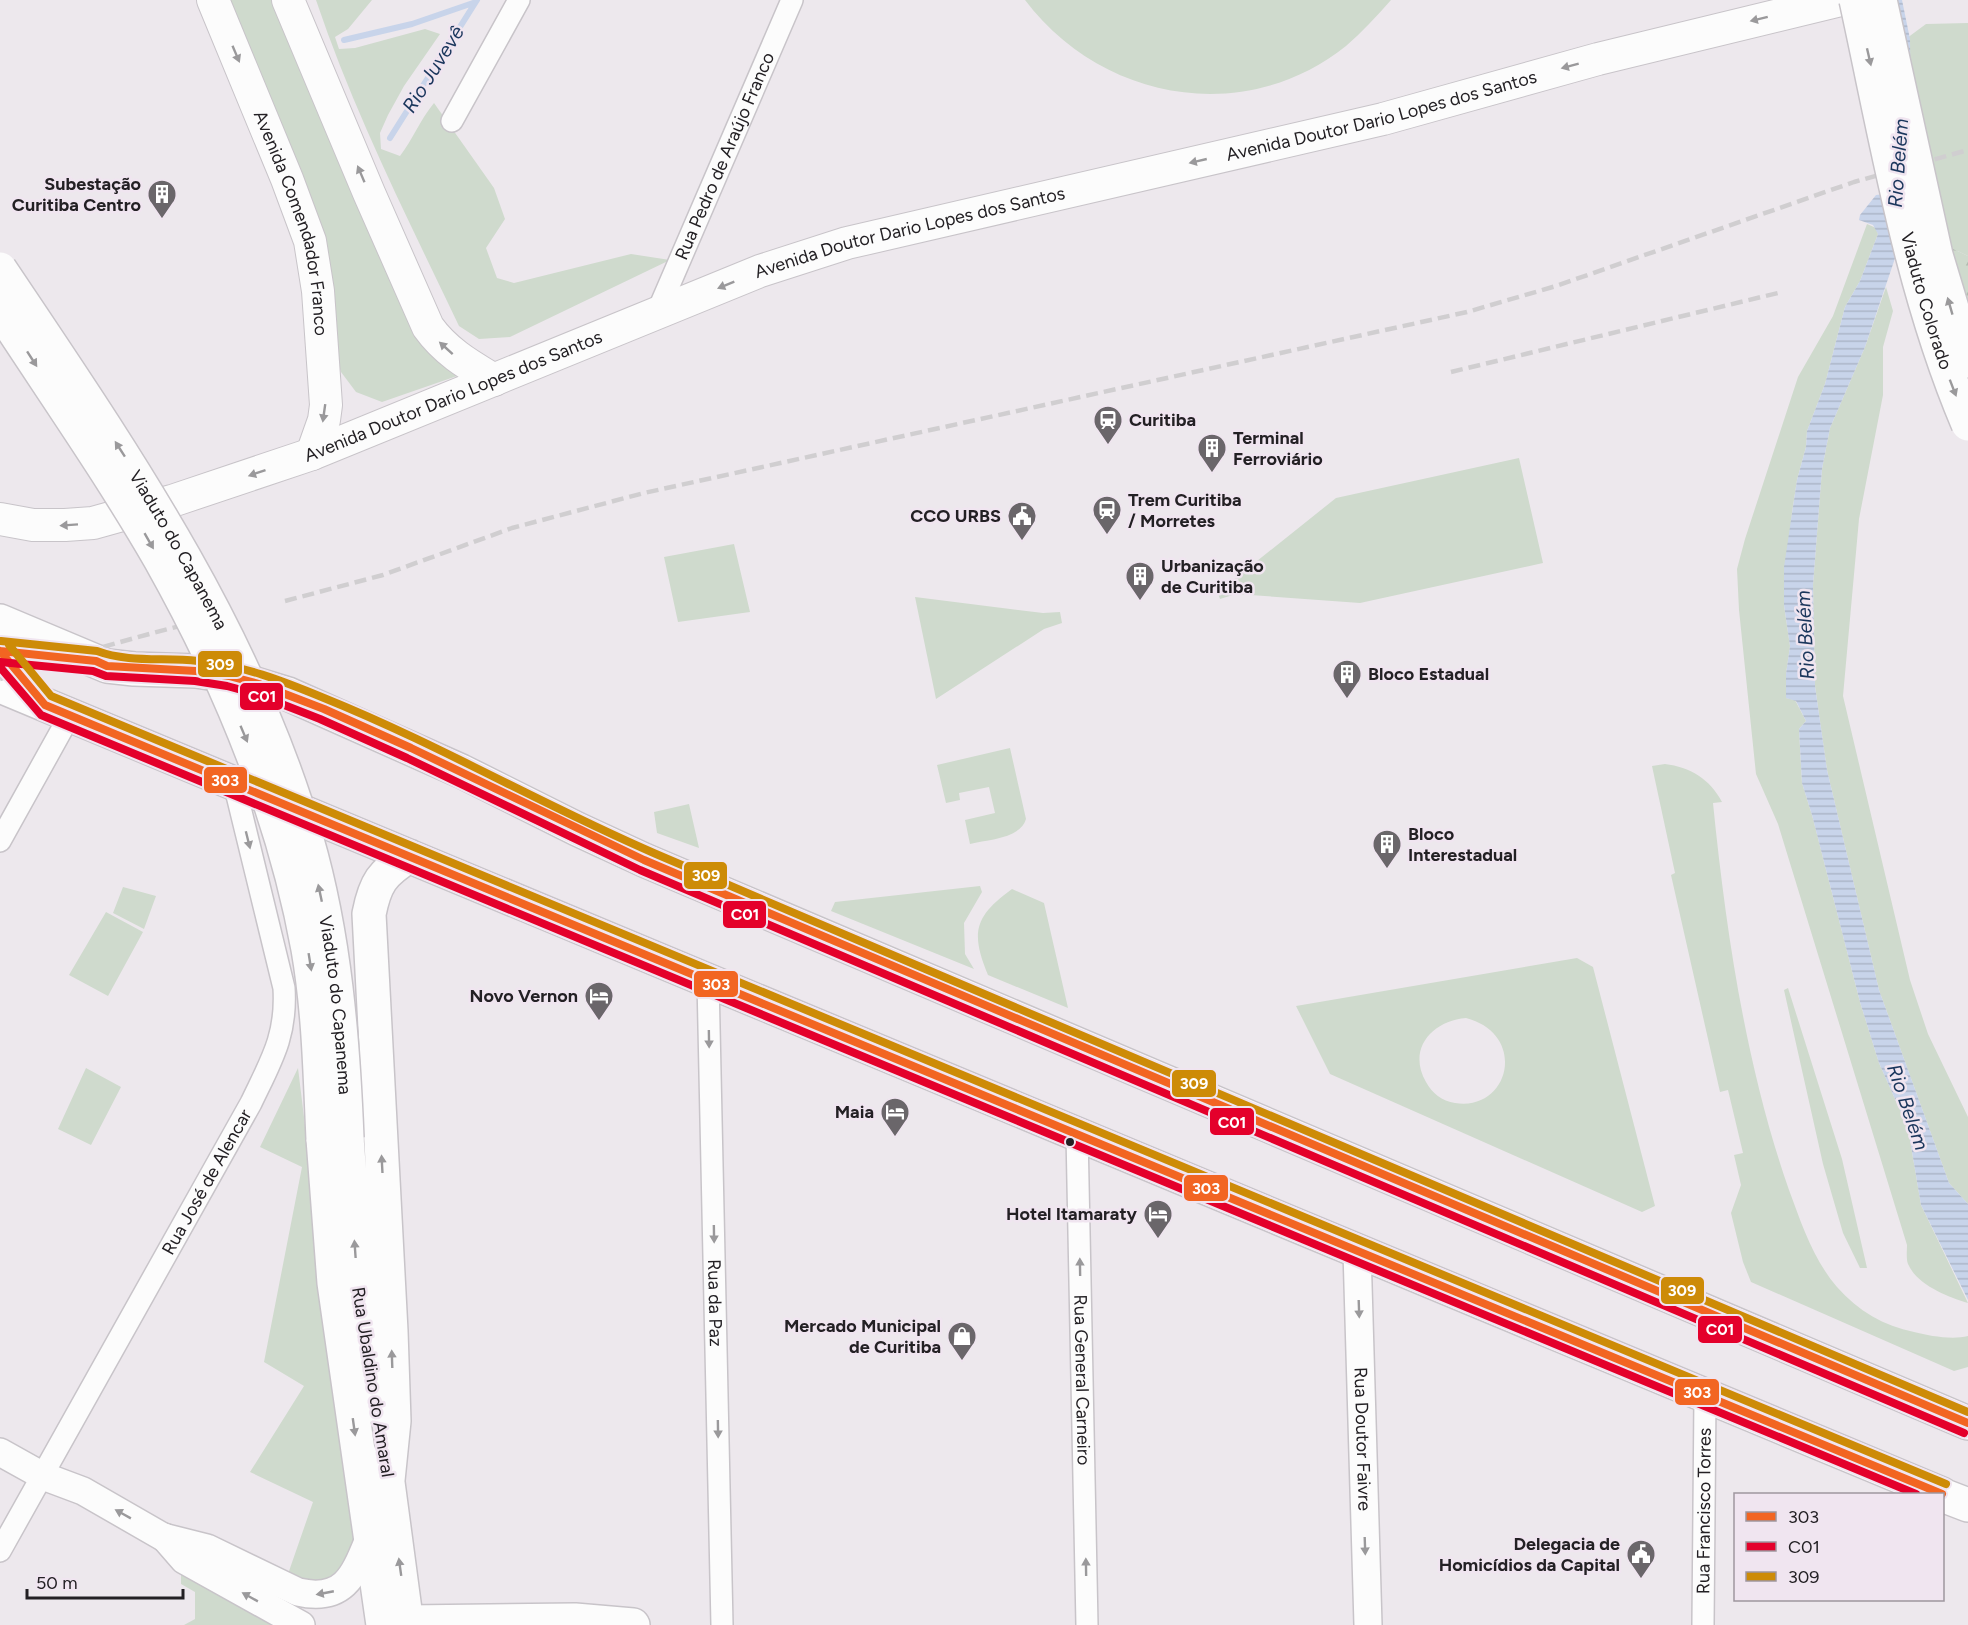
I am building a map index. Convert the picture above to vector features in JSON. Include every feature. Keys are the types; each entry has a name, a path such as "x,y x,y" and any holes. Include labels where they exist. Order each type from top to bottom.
{"main road":[{"name":"Avenida Comendador Franco","path":"213,0 288,179 310,241 318,291 326,405 324,420 312,454"},
{"path":"288,0 428,327 451,354 494,380"},
{"name":"Viaduto Colorado","path":"1856,0 1918,281 1932,331 1968,424"},
{"name":"Viaduto Colorado","path":"1880,0 1936,255 1968,361"},
{"name":"Avenida Doutor Dario Lopes dos Santos","path":"0,519 33,525 93,522 172,501 312,454 760,271 847,243 1383,119 1598,58 1829,3"},
{"name":"Viaduto do Capanema","path":"0,269 155,505 209,603 251,688 272,737 308,842 325,919 340,1018 335,1139"},
{"name":"Viaduto do Capanema","path":"0,310 104,468 160,561 221,680 256,763 286,855 308,948 335,1139"},
{"path":"0,621 107,666 196,671 229,676 259,684 324,709 461,771 644,860 1966,1421"},
{"path":"5,692 70,715 1937,1493"},
{"path":"388,1480 394,1421 369,914 372,897 380,879 391,867 409,856"},
{"name":"Rua Ubaldino do Amaral","path":"335,1139 388,1480 399,1624"},
{"name":"Rua Ubaldino do Amaral","path":"335,1139 335,1294 371,1534 399,1624"},
{"path":"1944,1496 1968,1505"},
{"path":"399,1624 575,1620 633,1625"}],"street":[{"path":"452,121 519,0"},
{"name":"Rua Pedro de Araújo Franco","path":"657,313 792,0"},
{"path":"0,841 70,715"},
{"name":"Rua José de Alencar","path":"0,1551 252,1103 277,1048 284,1018 284,988 234,783"},
{"name":"Rua da Paz","path":"708,981 722,1625"},
{"name":"Rua General Carneiro","path":"1077,1134 1087,1625"},
{"name":"Rua Doutor Faivre","path":"1356,1251 1368,1625"},
{"name":"Rua Francisco Torres","path":"1703,1625 1705,1396"},
{"path":"0,1452 38,1485 83,1491 163,1537 207,1548 298,1592 311,1595 334,1592 347,1583 357,1567 371,1534"},
{"path":"163,1537 184,1560 301,1625"}],"green space":[{"path":"226,0 277,0 440,360 457,376 382,402 356,392 341,372"},
{"path":"316,0 372,0 348,29 335,37 339,49 355,48 425,29 440,34 404,86 388,115 380,133 381,149 400,156 434,103 494,188 505,219 486,248 497,278 514,283 631,254 670,260 510,337 479,339 459,326 364,125"},
{"path":"1025,0 1391,0 1346,46 1306,71 1264,87 1220,94 1176,91 1133,80 1093,61 1056,34"},
{"path":"1968,23 1968,256 1947,246 1903,41 1926,24"},
{"path":"1867,224 1876,228 1878,234 1860,281 1845,307 1825,384 1807,431 1806,447 1797,480 1784,605 1790,646 1786,674 1786,698 1795,700 1806,721 1799,729 1802,783 1860,1002 1879,1063 1908,1128 1921,1205 1968,1303 1943,1294 1926,1284 1918,1278 1908,1264 1907,1245 1778,824 1756,774 1739,610 1737,569 1798,377 1833,316"},
{"path":"1947,246 1968,256 1968,323"},
{"path":"1886,287 1893,311 1883,347 1883,395 1859,519 1843,696 1910,980 1928,1034 1968,1117 1968,1204 1949,1183 1879,990 1827,770 1815,686 1813,585 1822,469 1830,428 1865,347"},
{"path":"1519,458 1543,563 1360,603 1236,594 1220,599 1216,587 1232,581 1336,498"},
{"path":"734,544 750,612 678,622 664,557"},
{"path":"915,597 1043,613 1060,612 1062,623 1044,629 936,699"},
{"path":"1010,748 1026,819 1023,826 1011,834 970,844 965,820 995,813 989,787 959,793 960,800 946,803 937,765"},
{"path":"1665,764 1691,771 1712,787 1722,802 1713,803 1718,852 1731,950 1749,1048 1774,1143 1804,1229 1821,1265 1845,1296 1872,1316 1892,1326 1948,1338 1968,1336 1968,1367 1954,1371 1751,1282 1743,1262 1731,1213 1741,1185 1734,1155 1743,1153 1728,1090 1720,1092 1671,875 1675,873 1652,766"},
{"path":"689,804 699,848 657,833 654,812"},
{"path":"980,886 982,892 964,923 965,954 974,969 831,911 835,902"},
{"path":"123,887 156,896 144,929 113,913"},
{"path":"1012,889 1044,903 1068,1008 988,975 979,947 979,926 990,908"},
{"path":"106,912 143,932 108,996 69,975"},
{"path":"1577,958 1593,967 1655,1206 1642,1212 1330,1074 1296,1006","holes":["1466,1018 1486,1027 1498,1039 1504,1054 1504,1070 1499,1084 1489,1096 1474,1103 1450,1102 1434,1093 1426,1082 1419,1058 1426,1039 1433,1031 1454,1020"]},
{"path":"1788,988 1842,1159 1867,1268 1860,1268 1843,1233 1823,1164 1784,990"},
{"path":"86,1068 121,1087 91,1145 58,1129"},
{"path":"298,1068 355,1536 346,1562 334,1578 315,1582 288,1574 313,1502 250,1472 304,1386 264,1362 302,1167 260,1147"},
{"path":"181,1572 273,1625 184,1625 195,1619 195,1592 181,1584"}],"water":[{"name":"Rio Belém","path":"1881,0 1902,0 1910,39 1912,208 1865,347 1830,428 1822,469 1813,585 1815,686 1827,770 1879,990 1949,1183 1968,1204 1968,1300 1921,1205 1908,1128 1879,1063 1860,1002 1802,783 1799,729 1806,721 1796,701 1786,698 1786,674 1790,646 1784,605 1784,567 1797,480 1806,447 1807,431 1825,384 1845,307 1860,281 1878,234 1873,225 1859,220 1860,215 1876,195 1884,194"}],"waterway":[{"name":"Rio Juvevê","path":"390,138 477,0"},
{"path":"344,40 412,24 473,3"}],"railway":[{"path":"285,601 383,575 512,528 644,493 1467,312 1556,286 1854,182 1968,150"},
{"path":"1451,372 1782,292"},
{"path":"0,679 102,647 205,620"}],"transit line":[{"name":"309","path":"1,641 97,651 122,657 214,663 246,670 293,686 408,735 656,854 1968,1412"},
{"name":"309","path":"9,645 51,696 1946,1484"},
{"name":"303","path":"0,651 45,705 1940,1493"},
{"name":"303","path":"0,651 96,661 107,666 196,671 229,676 259,684 324,709 411,748 644,860 1968,1423"},
{"name":"C01","path":"0,662 93,671 106,676 195,681 227,686 256,694 320,719 407,758 640,870 1964,1433"},
{"name":"C01","path":"0,667 41,715 1914,1493"}],"place":[{"name":"Subestação Curitiba Centro","path":"162,220"},
{"name":"Curitiba","path":"1108,446"},
{"name":"Terminal Ferroviário","path":"1212,474"},
{"name":"Trem Curitiba / Morretes","path":"1107,536"},
{"name":"CCO URBS","path":"1022,542"},
{"name":"Urbanização de Curitiba","path":"1140,602"},
{"name":"Bloco Estadual","path":"1347,700"},
{"name":"Bloco Interestadual","path":"1387,870"},
{"name":"Novo Vernon","path":"599,1022"},
{"name":"Maia","path":"895,1138"},
{"name":"Hotel Itamaraty","path":"1158,1240"},
{"name":"Mercado Municipal de Curitiba","path":"962,1362"},
{"name":"Delegacia de Homicídios da Capital","path":"1641,1580"}]}
